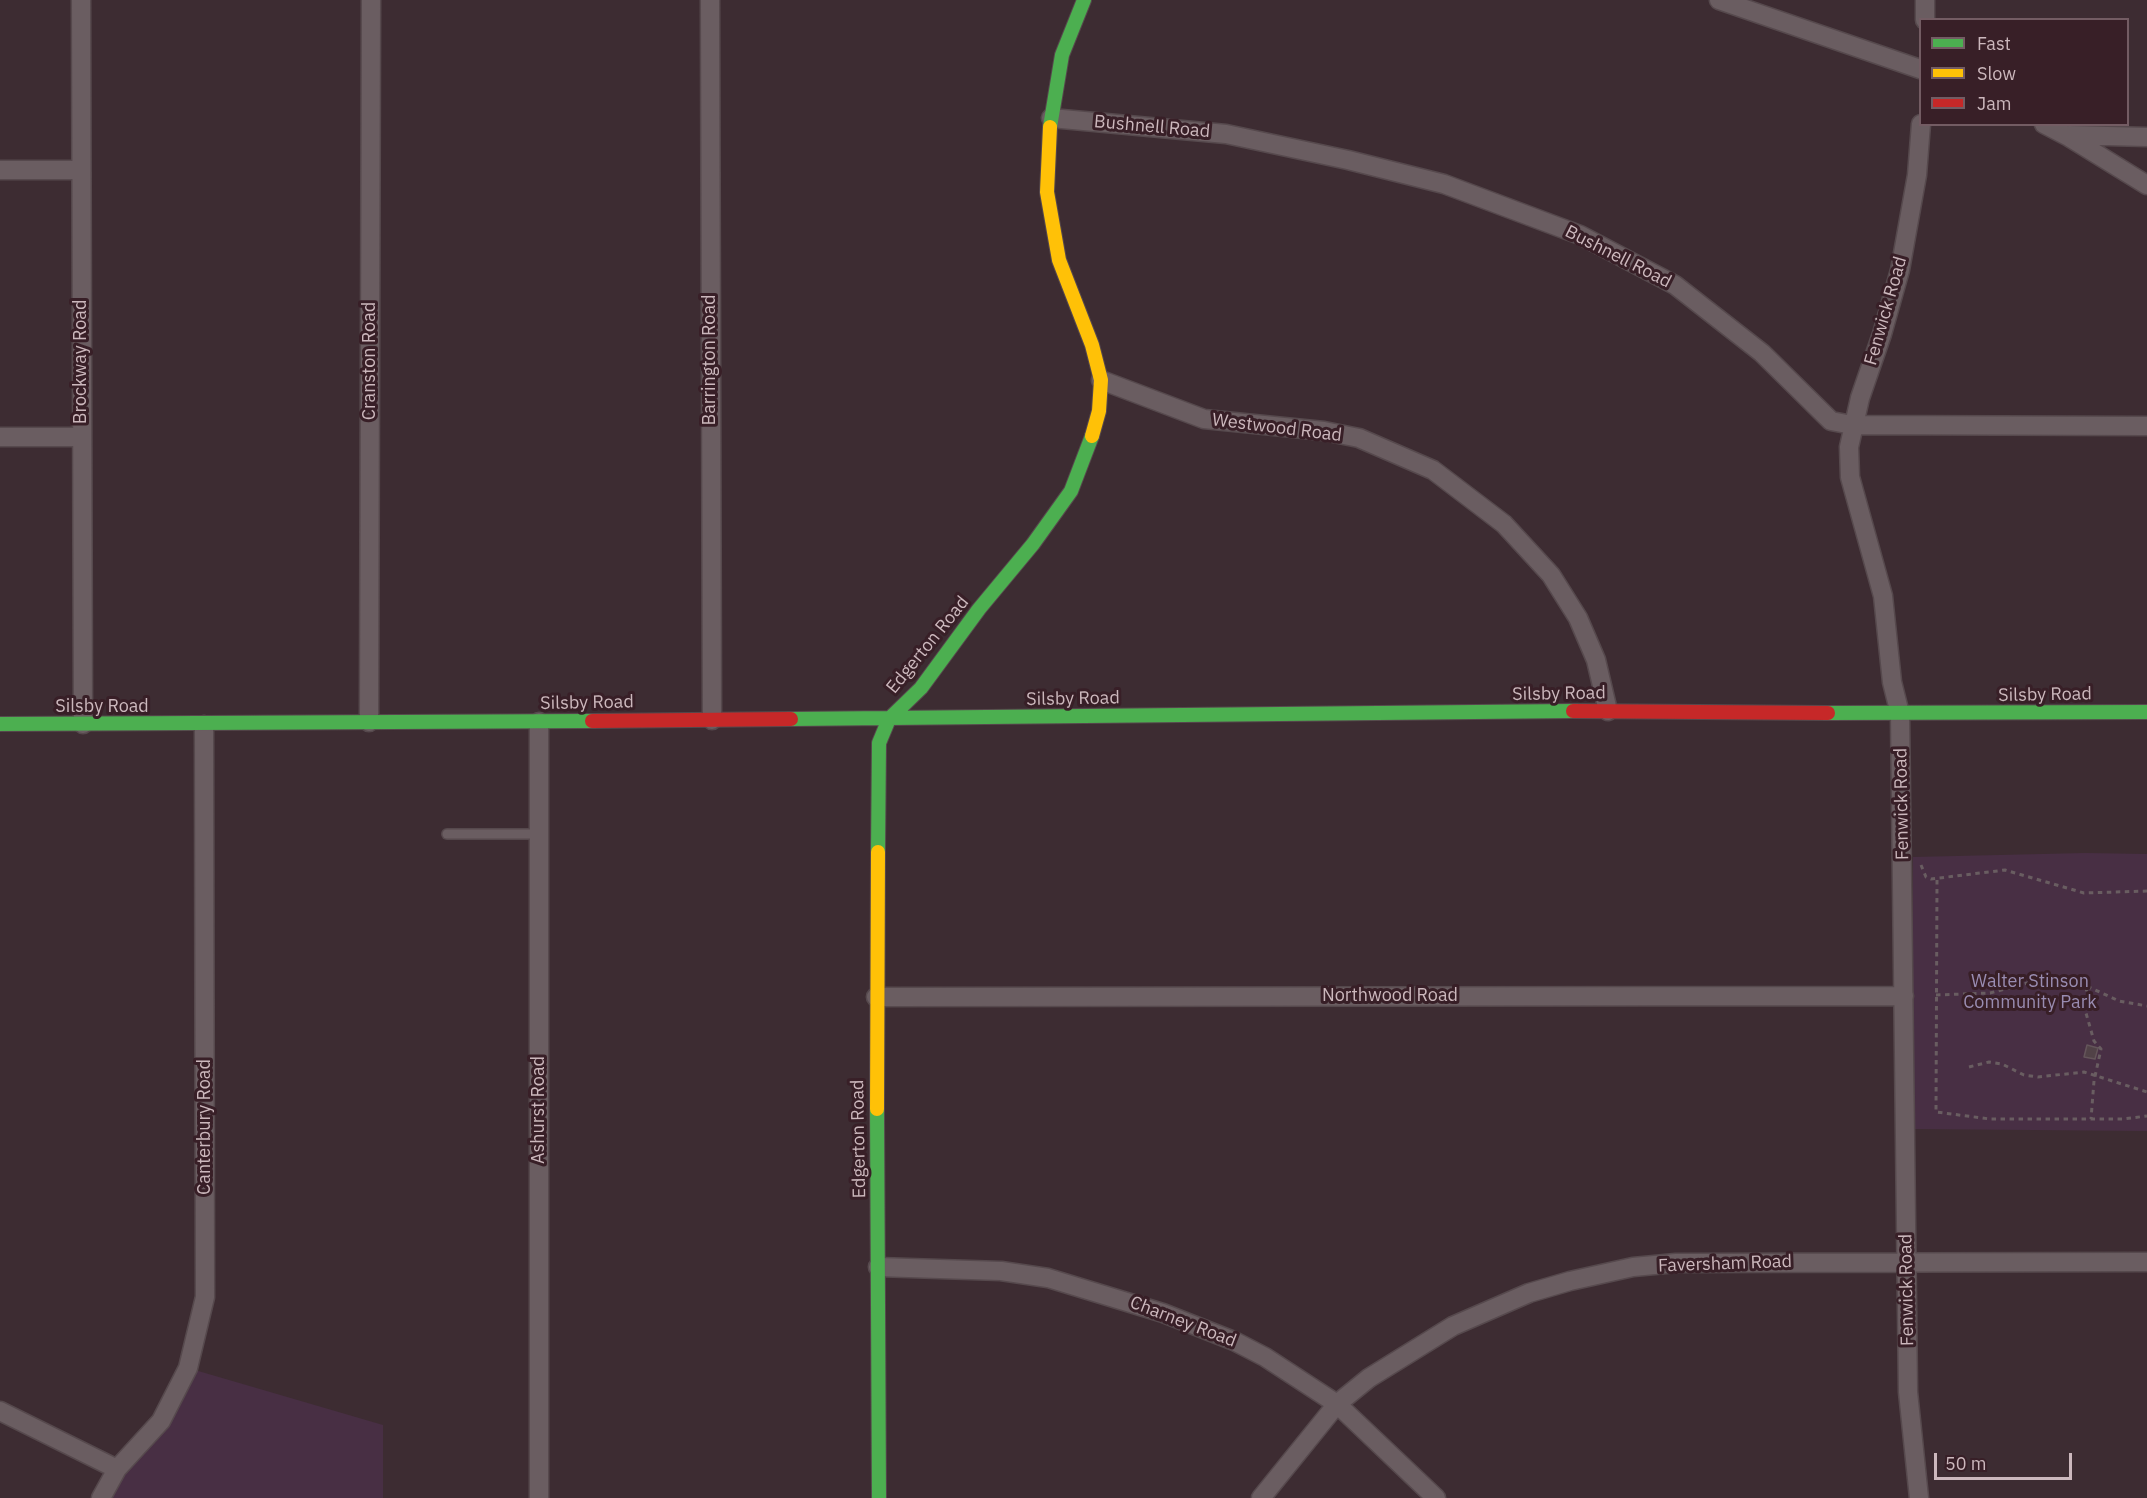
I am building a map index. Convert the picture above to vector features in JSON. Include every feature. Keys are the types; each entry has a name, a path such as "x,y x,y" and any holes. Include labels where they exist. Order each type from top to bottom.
{"street":[{"name":"Brockway Road","path":"81,0 82,724"},
{"name":"Cranston Road","path":"369,722 371,0"},
{"name":"Barrington Road","path":"710,0 712,720"},
{"name":"Edgerton Road","path":"879,1498 876,997 879,743 889,719 921,688 979,609 1033,544 1071,491 1092,437 1099,411 1101,380 1092,345 1059,260 1051,226 1047,167 1051,118 1062,55 1084,0"},
{"path":"1719,0 1919,69"},
{"path":"1925,0 1925,18"},
{"name":"Bushnell Road","path":"1051,118 1226,134 1348,160 1444,184 1580,235 1675,285 1761,353 1831,422 1852,425 2147,426"},
{"name":"Fenwick Road","path":"1919,1498 1908,1392 1900,714 1893,682 1884,596 1850,477 1849,447 1852,425 1900,270 1917,175 1921,126"},
{"path":"2048,126 2147,185"},
{"path":"2064,135 2147,137"},
{"path":"0,170 81,170"},
{"name":"Westwood Road","path":"1101,380 1204,419 1324,431 1359,438 1433,470 1504,524 1551,575 1578,618 1596,660 1608,711"},
{"path":"0,436 80,436"},
{"name":"Silsby Road","path":"0,724 204,725 1608,711 1900,714 2147,712"},
{"name":"Ashurst Road","path":"539,722 539,1498"},
{"name":"Canterbury Road","path":"101,1498 117,1469 161,1421 188,1368 205,1297 204,725"},
{"name":"Northwood Road","path":"876,997 1904,996"},
{"name":"Faversham Road","path":"1261,1498 1337,1404 1369,1378 1453,1326 1529,1293 1570,1281 1633,1267 1676,1263 2147,1262"},
{"name":"Charney Road","path":"878,1267 1001,1271 1048,1278 1098,1291 1163,1313 1234,1341 1265,1357 1337,1404 1436,1498"},
{"path":"0,1412 117,1469"}],"lane":[{"path":"447,834 539,834"}],"path":[{"path":"1921,856 1926,877 1936,880 2005,870 2084,893 2147,891"},
{"path":"1936,880 1936,1112 1990,1119 2091,1119 2147,1116"},
{"path":"1936,995 1990,993 2044,981 2087,987 2119,1001 2147,1006"},
{"path":"2087,987 2084,1006 2094,1041 2101,1049 2095,1074 2091,1119"},
{"path":"1969,1067 1989,1062 2002,1064 2024,1075 2037,1077 2077,1071 2095,1074 2147,1092"}],"green space":[{"name":"Walter Stinson Community Park","path":"2147,854 2147,1131 1913,1129 1913,857"},
{"path":"188,1368 383,1425 383,1498 101,1498"}],"building":[{"path":"2087,1045 2098,1048 2095,1059 2084,1057"}],"traffic: fast":[{"path":"1050,127 1062,55 1084,0"},
{"path":"878,852 879,743 889,719 921,688 979,609 1033,544 1071,491 1092,436"},
{"path":"791,719 1573,711"},
{"path":"1828,713 2147,712"},
{"path":"0,724 592,721"},
{"path":"877,1109 879,1498"}],"traffic: slow":[{"path":"1050,127 1047,192 1059,260 1092,345 1101,380 1099,411 1092,436"},
{"path":"877,1109 878,852"}],"traffic: jam":[{"path":"1573,711 1828,713"},
{"path":"592,721 791,719"}]}
